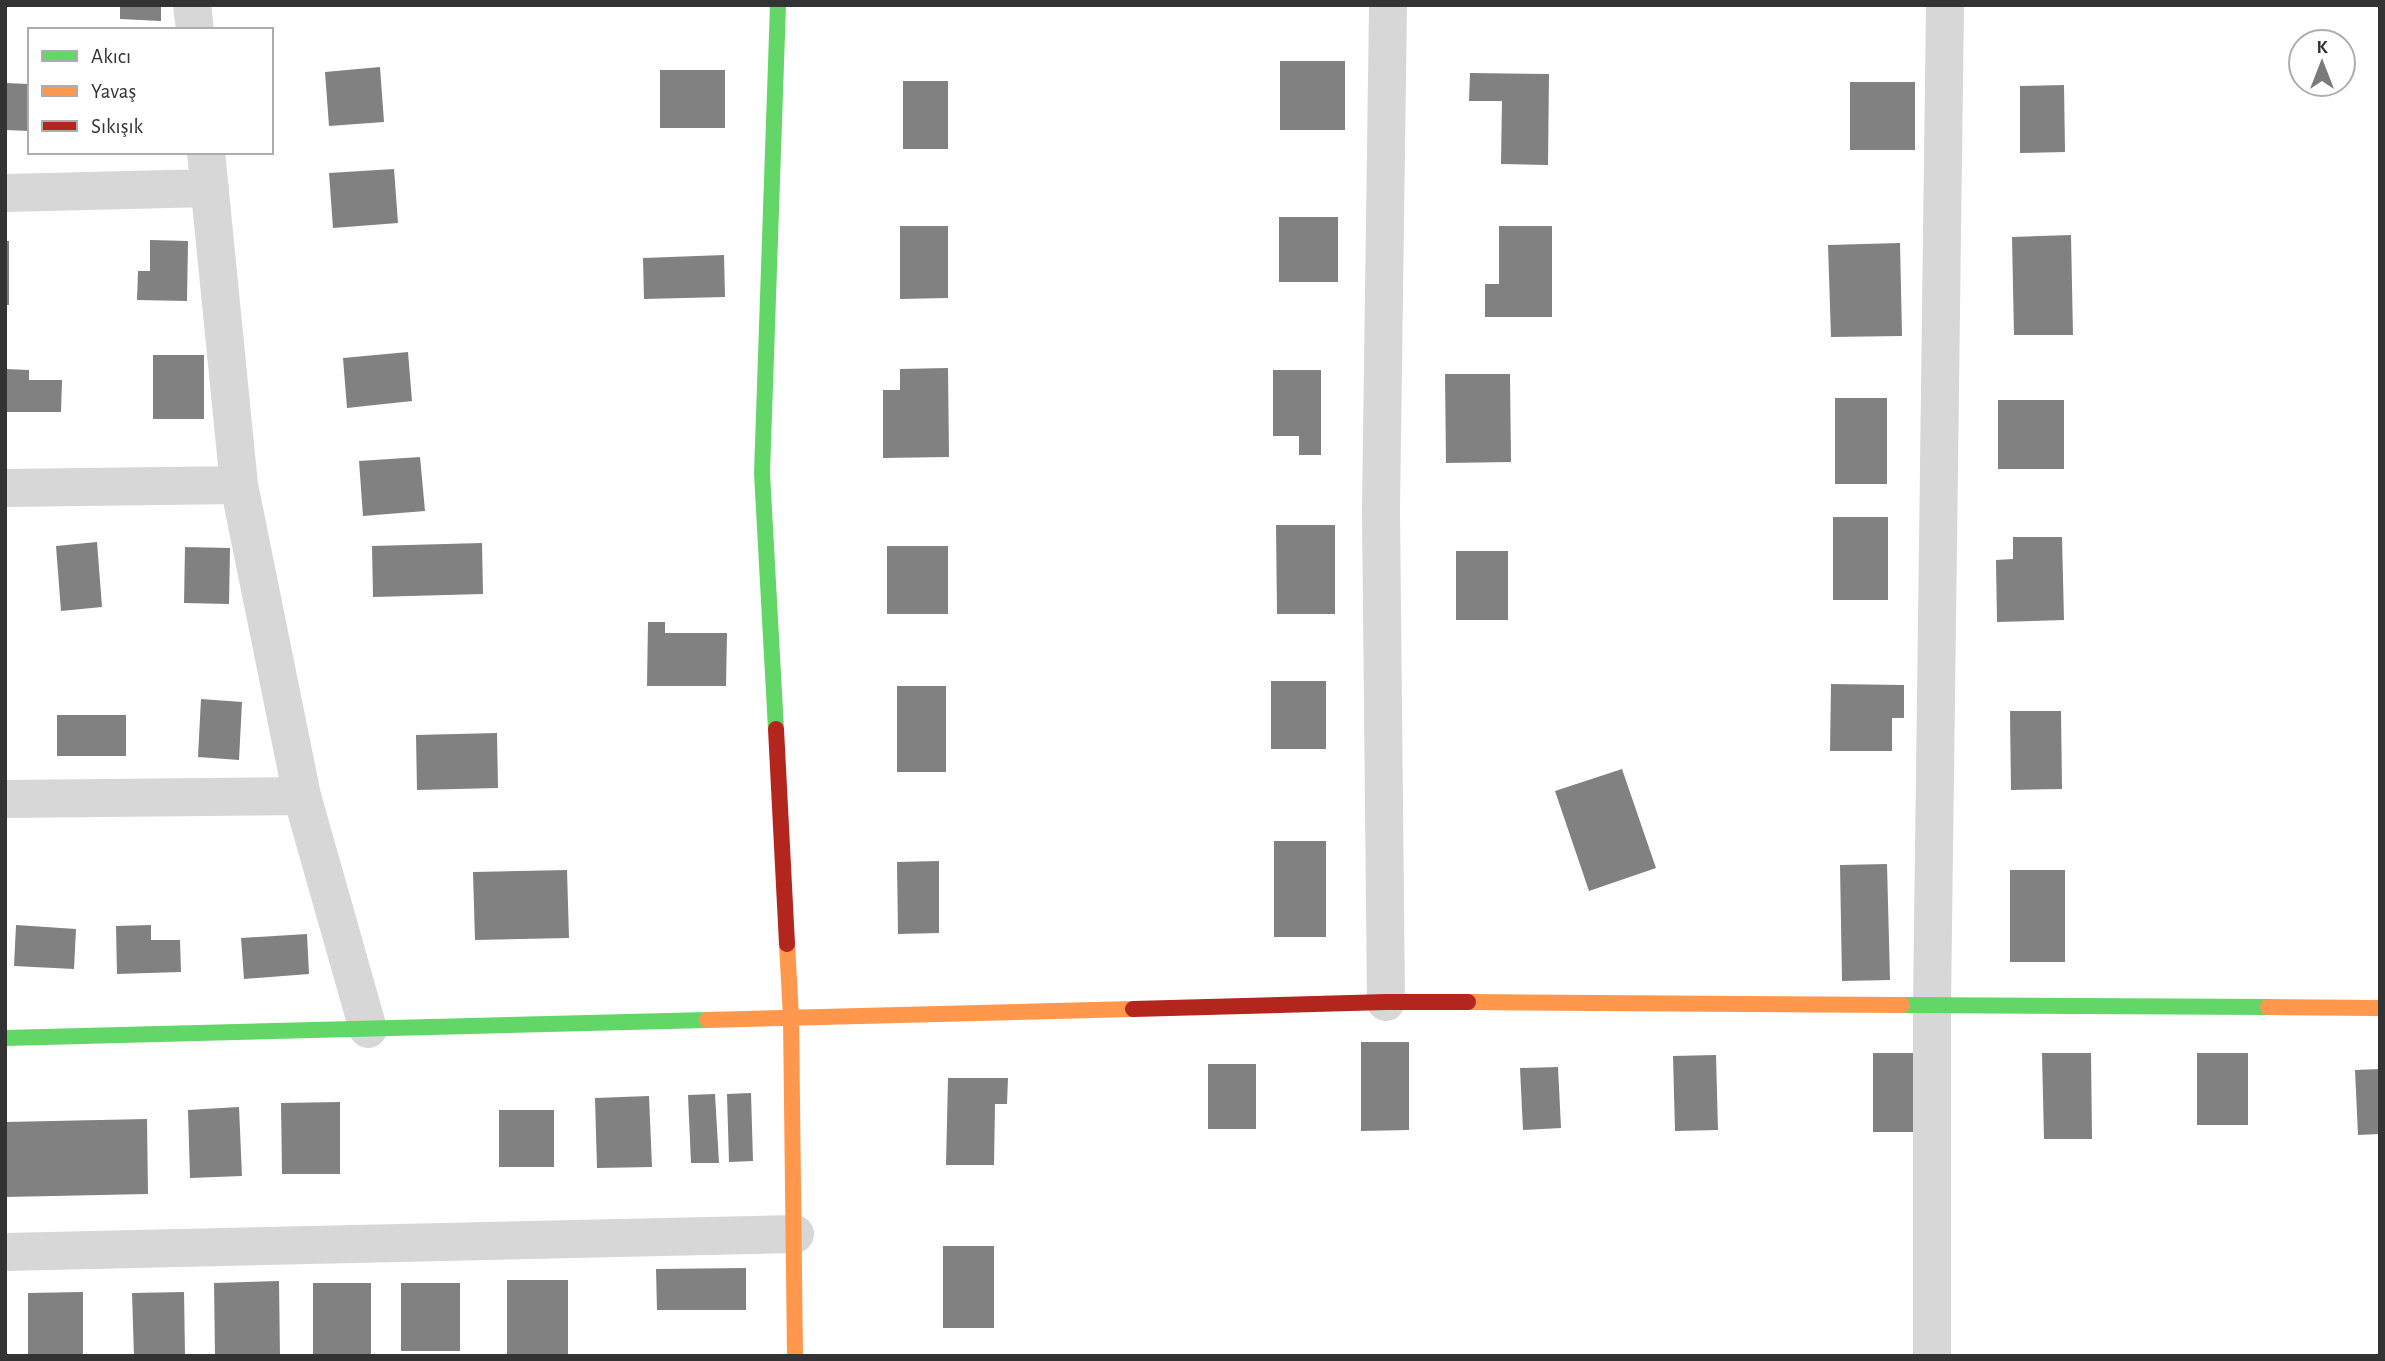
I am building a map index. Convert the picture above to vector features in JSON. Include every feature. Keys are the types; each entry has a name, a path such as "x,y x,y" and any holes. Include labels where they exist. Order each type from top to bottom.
{"street":[{"path":"192,5 195,28"},
{"path":"778,5 762,472 791,1017 795,1356"},
{"path":"1386,1002 1381,510 1388,5"},
{"path":"1932,1356 1932,1005 1945,5"},
{"path":"5,193 208,170 239,485 302,796 368,1030"},
{"path":"5,488 239,485"},
{"path":"5,799 302,796"},
{"path":"5,1038 1386,1002 2380,1008"},
{"path":"5,1252 795,1234"}],"building":[{"path":"120,5 161,5 161,21 120,19"},
{"path":"1280,61 1345,61 1345,130 1280,130"},
{"path":"380,67 384,122 329,126 325,72"},
{"path":"660,70 725,70 725,128 660,128"},
{"path":"1470,73 1549,74 1548,165 1501,164 1502,101 1469,101"},
{"path":"903,81 948,81 948,149 903,149"},
{"path":"1850,82 1915,82 1915,150 1850,150"},
{"path":"5,83 28,84 28,131 5,130"},
{"path":"2064,85 2065,152 2020,153 2020,86"},
{"path":"394,169 398,223 333,228 329,173"},
{"path":"1279,217 1338,217 1338,282 1279,282"},
{"path":"900,226 948,226 948,298 900,299"},
{"path":"1499,226 1552,226 1552,317 1485,317 1485,284 1499,284"},
{"path":"2071,235 2073,335 2014,335 2012,237"},
{"path":"150,240 188,241 187,301 137,300 138,271 150,271"},
{"path":"5,241 9,241 9,305 5,305"},
{"path":"1900,243 1902,336 1831,337 1828,245"},
{"path":"724,255 725,297 644,299 643,258"},
{"path":"408,352 412,401 347,408 343,358"},
{"path":"153,355 204,355 204,419 153,419"},
{"path":"948,368 949,457 883,458 883,390 900,390 900,369"},
{"path":"5,369 29,370 29,380 62,380 61,412 5,412"},
{"path":"1273,370 1321,370 1321,455 1299,455 1299,436 1273,436"},
{"path":"1445,374 1510,374 1511,462 1446,463"},
{"path":"1835,398 1887,398 1887,484 1835,484"},
{"path":"1998,400 2064,400 2064,469 1998,469"},
{"path":"420,457 425,511 363,516 359,461"},
{"path":"1833,517 1888,517 1888,600 1833,600"},
{"path":"1276,525 1335,525 1335,614 1277,614"},
{"path":"2013,537 2062,537 2064,620 1997,622 1996,560 2013,559"},
{"path":"97,542 102,607 61,611 56,546"},
{"path":"482,543 483,594 373,597 372,546"},
{"path":"887,546 948,546 948,614 887,614"},
{"path":"185,547 230,548 229,604 184,603"},
{"path":"1456,551 1508,551 1508,620 1456,620"},
{"path":"648,622 665,622 665,633 727,633 726,686 647,686"},
{"path":"1271,681 1326,681 1326,749 1271,749"},
{"path":"1831,684 1904,685 1904,718 1892,718 1892,751 1830,751"},
{"path":"897,686 946,686 946,772 897,772"},
{"path":"201,699 242,702 239,760 198,757"},
{"path":"2010,711 2061,711 2062,789 2011,790"},
{"path":"57,715 126,715 126,756 57,756"},
{"path":"497,733 498,788 417,790 416,735"},
{"path":"1622,769 1656,868 1589,891 1555,791"},
{"path":"1274,841 1326,841 1326,937 1274,937"},
{"path":"939,861 939,933 898,934 897,862"},
{"path":"1887,864 1890,980 1842,981 1840,865"},
{"path":"567,870 569,938 475,940 473,872"},
{"path":"2010,870 2065,870 2065,962 2010,962"},
{"path":"16,925 76,929 74,969 14,966"},
{"path":"151,925 151,940 180,940 181,972 117,974 116,926"},
{"path":"307,934 309,974 244,979 241,938"},
{"path":"1361,1042 1409,1042 1409,1130 1361,1131"},
{"path":"1873,1053 1918,1053 1918,1132 1873,1132"},
{"path":"2042,1053 2091,1053 2092,1139 2044,1139"},
{"path":"2197,1053 2248,1053 2248,1125 2197,1125"},
{"path":"1716,1055 1718,1130 1675,1131 1673,1056"},
{"path":"1208,1064 1256,1064 1256,1129 1208,1129"},
{"path":"1558,1067 1561,1128 1523,1130 1520,1068"},
{"path":"2380,1069 2380,1134 2358,1135 2355,1070"},
{"path":"948,1078 1008,1078 1007,1104 995,1104 994,1165 946,1165"},
{"path":"751,1093 753,1161 729,1162 727,1094"},
{"path":"715,1094 719,1163 691,1163 688,1095"},
{"path":"649,1096 652,1167 597,1168 595,1098"},
{"path":"340,1102 340,1174 282,1174 281,1103"},
{"path":"239,1107 242,1176 190,1178 188,1110"},
{"path":"499,1110 554,1110 554,1167 499,1167"},
{"path":"147,1119 148,1194 5,1197 5,1122"},
{"path":"943,1246 994,1246 994,1328 943,1328"},
{"path":"746,1268 746,1310 657,1310 656,1269"},
{"path":"507,1280 568,1280 568,1356 507,1356"},
{"path":"279,1281 280,1356 215,1356 214,1283"},
{"path":"313,1283 371,1283 371,1356 313,1356"},
{"path":"401,1283 460,1283 460,1351 401,1351"},
{"path":"83,1292 83,1356 28,1356 28,1293"},
{"path":"184,1292 185,1356 134,1356 132,1293"}],"traffic: fast":[{"path":"776,729 762,473 778,5"},
{"path":"1902,1005 2268,1007"},
{"path":"5,1038 707,1020"}],"traffic: slow":[{"path":"787,944 791,1017 795,1356"},
{"path":"1468,1002 1902,1005"},
{"path":"2268,1007 2380,1008"},
{"path":"707,1020 1133,1009"}],"traffic: jam":[{"path":"776,729 787,944"},
{"path":"1133,1009 1468,1002"}]}
